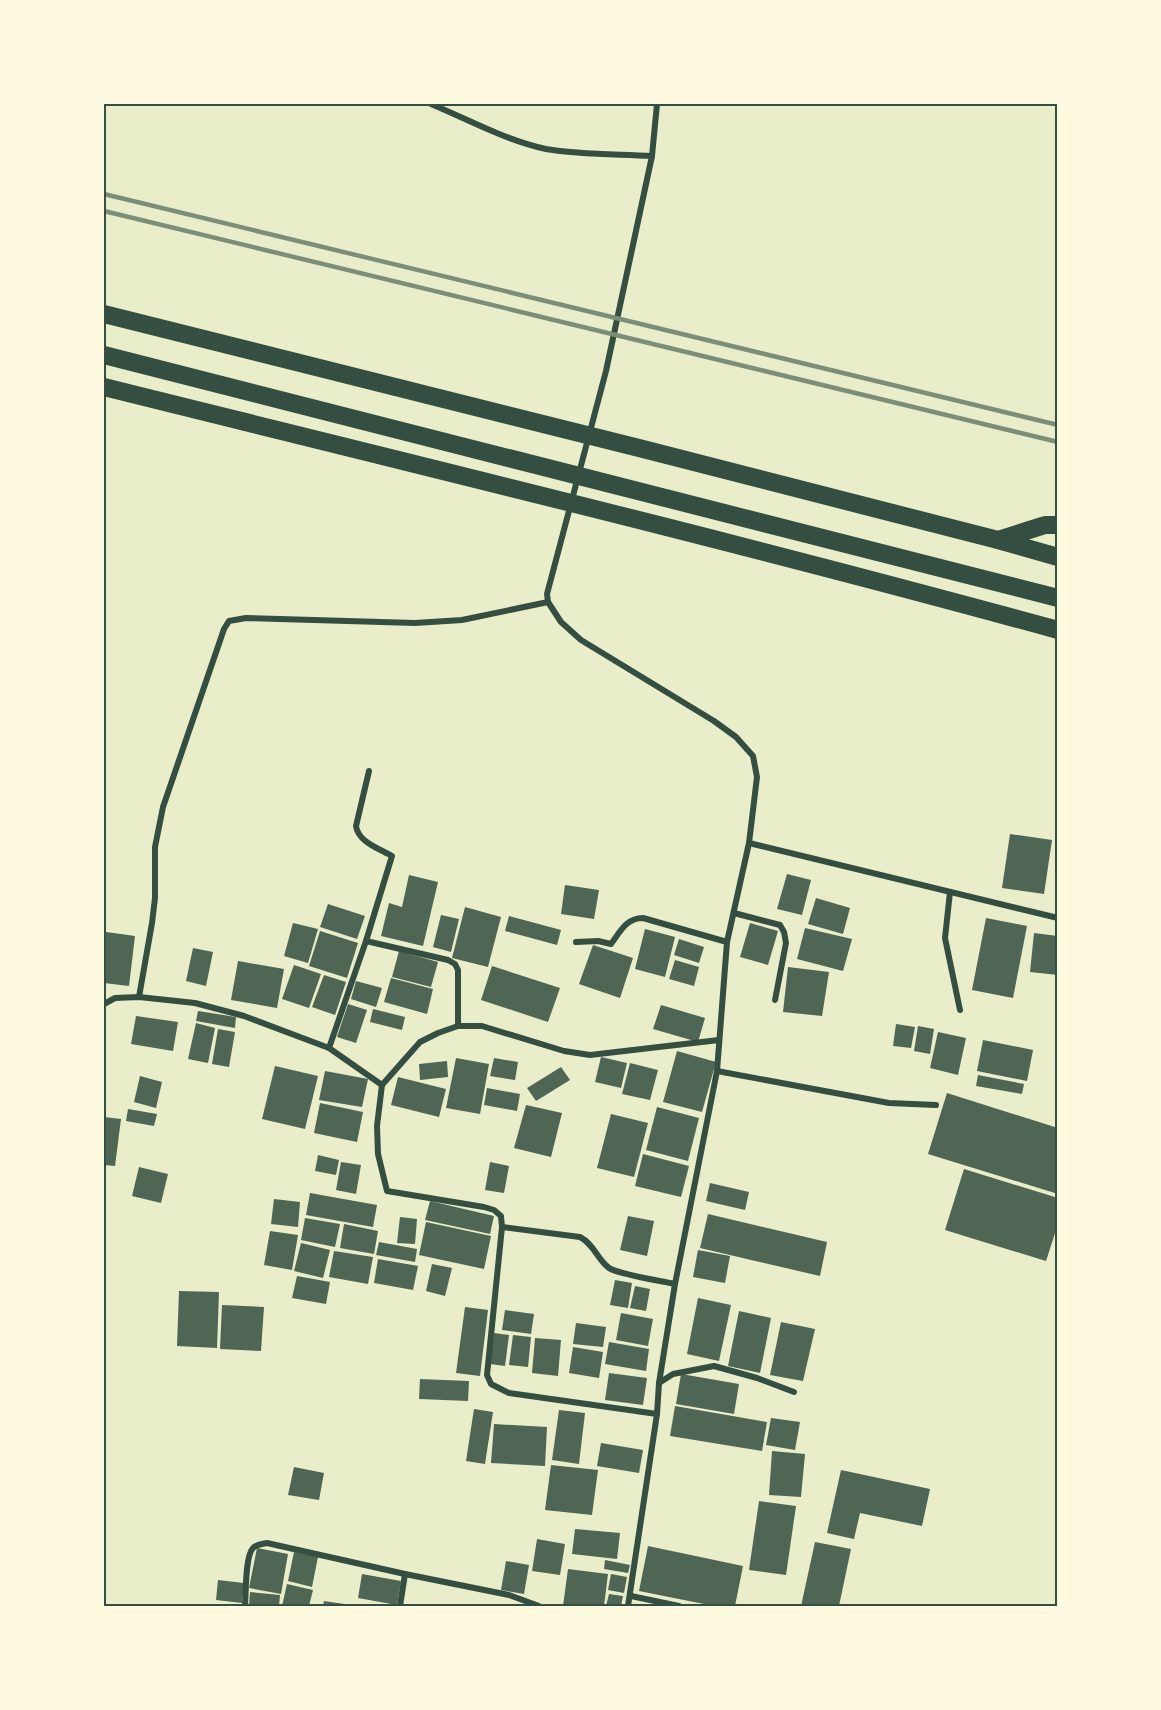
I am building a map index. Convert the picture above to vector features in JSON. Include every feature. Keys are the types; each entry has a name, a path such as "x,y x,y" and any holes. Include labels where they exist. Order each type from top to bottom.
{"highway":[{"path":"104,314 998,540 1058,560"},
{"path":"104,319 1058,560"},
{"path":"104,355 1058,598"},
{"path":"104,387 620,514 873,579 1058,630"},
{"path":"998,540 1045,525 1058,525"},
{"path":"873,579 1058,642"}],"street":[{"path":"431,104 510,138 545,149 652,156"},
{"path":"628,1606 675,1284 717,1071 727,942 749,843 757,777 753,756 736,737 714,721 581,640 561,622 548,602 547,594 606,371 652,156 657,104"},
{"path":"139,997 152,923 155,898 155,847 163,807 229,621 246,618 415,623 462,620 548,602"},
{"path":"329,1048 392,856 362,839 357,832 356,826 369,771"},
{"path":"749,843 1058,918"},
{"path":"950,892 945,938 960,1010"},
{"path":"734,913 780,925 784,932 786,943 775,1000"},
{"path":"576,942 598,941 611,944 627,922 635,918 643,918 727,942"},
{"path":"366,941 448,960 455,964 458,970 458,1026"},
{"path":"104,1004 116,998 139,997 195,1003 244,1016 329,1048 382,1085"},
{"path":"657,1414 509,1393 491,1384 487,1375 502,1227 501,1216 494,1210 484,1207 387,1191 378,1154 377,1126 382,1085 420,1042 458,1026 482,1026 564,1051 590,1055 719,1040"},
{"path":"717,1071 889,1103 936,1105"},
{"path":"502,1227 580,1237 588,1241 611,1270 675,1284"},
{"path":"659,1383 673,1374 714,1366 757,1378 794,1392"},
{"path":"246,1606 251,1549 259,1544 267,1543 509,1595 539,1606"},
{"path":"400,1606 405,1574"},
{"path":"630,1596 680,1606"}],"building":[{"path":"1010,834 1052,840 1044,894 1002,888"},
{"path":"787,874 811,880 802,915 777,909"},
{"path":"409,875 438,882 423,946 381,936 389,903 402,907"},
{"path":"565,885 599,890 594,919 561,914"},
{"path":"816,898 850,908 843,934 808,924"},
{"path":"328,904 365,916 357,939 320,927"},
{"path":"465,907 501,917 488,967 452,958"},
{"path":"441,915 459,919 451,952 433,947"},
{"path":"509,916 561,930 557,945 505,931"},
{"path":"986,918 1027,926 1013,998 972,990"},
{"path":"293,923 318,929 308,963 284,956"},
{"path":"750,923 778,931 768,965 740,957"},
{"path":"805,928 852,939 843,971 797,959"},
{"path":"645,929 675,937 665,977 635,969"},
{"path":"320,931 358,943 347,978 309,966"},
{"path":"106,932 135,936 129,986 104,983"},
{"path":"1034,933 1058,936 1058,975 1030,972"},
{"path":"679,939 704,947 699,963 674,955"},
{"path":"593,945 633,958 620,998 579,984"},
{"path":"193,948 213,952 206,986 186,981"},
{"path":"399,951 438,962 431,987 392,977"},
{"path":"675,960 699,967 694,986 669,979"},
{"path":"238,961 284,969 277,1008 231,1000"},
{"path":"294,965 321,974 309,1008 282,999"},
{"path":"492,966 560,988 548,1022 481,1000"},
{"path":"788,967 829,972 822,1016 783,1012"},
{"path":"324,975 346,982 335,1015 312,1007"},
{"path":"391,978 433,989 427,1014 384,1002"},
{"path":"356,981 382,988 376,1007 351,999"},
{"path":"348,1004 367,1010 356,1043 337,1037"},
{"path":"661,1005 705,1018 698,1042 653,1029"},
{"path":"373,1009 405,1017 402,1030 370,1022"},
{"path":"198,1011 236,1017 235,1028 196,1021"},
{"path":"136,1016 178,1022 173,1051 131,1044"},
{"path":"196,1023 215,1028 208,1063 188,1059"},
{"path":"896,1024 915,1027 911,1048 893,1046"},
{"path":"918,1026 934,1029 930,1054 914,1051"},
{"path":"218,1029 235,1032 229,1067 212,1064"},
{"path":"938,1032 966,1038 958,1075 930,1068"},
{"path":"983,1040 1033,1050 1027,1081 977,1071"},
{"path":"677,1051 716,1062 702,1112 663,1102"},
{"path":"601,1057 627,1063 621,1088 595,1082"},
{"path":"456,1058 489,1064 480,1114 446,1108"},
{"path":"494,1058 518,1062 515,1080 490,1076"},
{"path":"447,1061 448,1077 420,1080 419,1064"},
{"path":"630,1063 658,1070 650,1100 622,1094"},
{"path":"275,1066 318,1076 305,1129 262,1119"},
{"path":"561,1067 570,1080 536,1101 527,1088"},
{"path":"325,1071 368,1079 362,1107 319,1100"},
{"path":"978,1075 1024,1084 1022,1094 976,1086"},
{"path":"140,1076 162,1082 156,1108 134,1102"},
{"path":"398,1077 446,1089 439,1117 391,1105"},
{"path":"487,1088 520,1094 517,1111 484,1105"},
{"path":"947,1093 1058,1128 1058,1194 928,1154"},
{"path":"320,1103 363,1112 357,1142 314,1133"},
{"path":"526,1105 562,1113 551,1157 514,1148"},
{"path":"657,1107 699,1118 688,1161 646,1150"},
{"path":"128,1109 157,1114 154,1126 126,1121"},
{"path":"611,1114 648,1123 634,1177 597,1168"},
{"path":"104,1117 121,1119 115,1166 104,1165"},
{"path":"643,1154 689,1166 681,1197 635,1186"},
{"path":"318,1155 339,1160 336,1175 315,1171"},
{"path":"341,1162 361,1165 356,1194 336,1190"},
{"path":"490,1162 509,1166 504,1193 485,1190"},
{"path":"139,1167 168,1174 161,1203 132,1196"},
{"path":"964,1169 1058,1198 1058,1224 1046,1261 945,1230"},
{"path":"710,1183 749,1192 745,1210 706,1201"},
{"path":"310,1193 377,1205 373,1227 306,1215"},
{"path":"274,1199 300,1202 298,1227 271,1224"},
{"path":"430,1201 494,1216 490,1234 425,1220"},
{"path":"708,1214 827,1242 820,1276 700,1248"},
{"path":"628,1216 654,1221 647,1256 620,1250"},
{"path":"400,1217 417,1219 415,1244 397,1243"},
{"path":"305,1218 340,1224 335,1247 301,1240"},
{"path":"426,1222 491,1236 484,1269 419,1255"},
{"path":"344,1224 378,1231 374,1254 340,1248"},
{"path":"270,1231 298,1235 292,1270 264,1265"},
{"path":"379,1242 417,1249 415,1262 376,1255"},
{"path":"301,1243 330,1250 323,1278 294,1271"},
{"path":"698,1250 730,1256 725,1283 693,1277"},
{"path":"334,1251 373,1257 368,1284 329,1277"},
{"path":"378,1259 418,1266 413,1290 374,1283"},
{"path":"432,1264 452,1268 445,1296 426,1291"},
{"path":"297,1276 330,1282 326,1304 292,1298"},
{"path":"615,1280 632,1283 628,1308 610,1305"},
{"path":"635,1286 650,1289 646,1311 630,1308"},
{"path":"179,1291 219,1292 217,1348 177,1346"},
{"path":"698,1298 731,1305 719,1361 687,1354"},
{"path":"222,1305 264,1307 261,1351 220,1349"},
{"path":"465,1307 488,1310 480,1376 456,1373"},
{"path":"505,1310 534,1314 531,1334 502,1330"},
{"path":"739,1311 771,1318 760,1373 728,1366"},
{"path":"621,1313 653,1319 648,1346 616,1340"},
{"path":"781,1322 815,1329 803,1381 770,1375"},
{"path":"576,1323 606,1327 603,1347 573,1344"},
{"path":"494,1333 509,1335 505,1366 490,1364"},
{"path":"513,1335 531,1337 528,1367 509,1365"},
{"path":"535,1338 561,1340 558,1376 532,1373"},
{"path":"609,1342 649,1349 646,1371 605,1364"},
{"path":"573,1347 603,1352 599,1378 569,1373"},
{"path":"609,1373 647,1378 643,1405 605,1400"},
{"path":"681,1374 739,1384 734,1414 676,1404"},
{"path":"420,1379 469,1381 468,1401 419,1399"},
{"path":"675,1406 767,1422 762,1451 670,1436"},
{"path":"474,1409 493,1412 485,1464 466,1461"},
{"path":"559,1410 585,1413 579,1464 552,1460"},
{"path":"771,1418 800,1422 795,1450 766,1445"},
{"path":"494,1424 547,1427 545,1466 491,1463"},
{"path":"601,1443 643,1450 639,1473 597,1466"},
{"path":"772,1451 805,1454 801,1497 769,1495"},
{"path":"551,1465 598,1470 592,1515 545,1510"},
{"path":"294,1467 324,1473 319,1500 288,1495"},
{"path":"841,1470 930,1489 922,1526 860,1513 854,1539 827,1533"},
{"path":"759,1501 796,1506 786,1575 749,1570"},
{"path":"575,1529 620,1533 617,1559 572,1554"},
{"path":"537,1539 565,1544 560,1575 532,1571"},
{"path":"815,1542 851,1549 839,1606 801,1606"},
{"path":"648,1546 743,1566 735,1606 714,1606 639,1591"},
{"path":"257,1548 288,1554 281,1594 249,1588"},
{"path":"294,1552 318,1557 312,1587 288,1581"},
{"path":"605,1560 630,1565 628,1573 604,1569"},
{"path":"506,1561 529,1565 524,1594 501,1590"},
{"path":"568,1569 608,1574 604,1606 563,1606"},
{"path":"362,1574 401,1581 397,1605 358,1598"},
{"path":"611,1574 627,1577 624,1593 608,1590"},
{"path":"218,1580 244,1583 242,1603 216,1600"},
{"path":"287,1584 313,1590 309,1606 282,1606"},
{"path":"250,1592 280,1595 279,1606 249,1606"},
{"path":"609,1594 623,1596 621,1606 606,1606"},
{"path":"324,1601 351,1605 351,1606 323,1606"}],"railway":[{"path":"104,194 1058,425"},
{"path":"104,211 1058,442"}]}
